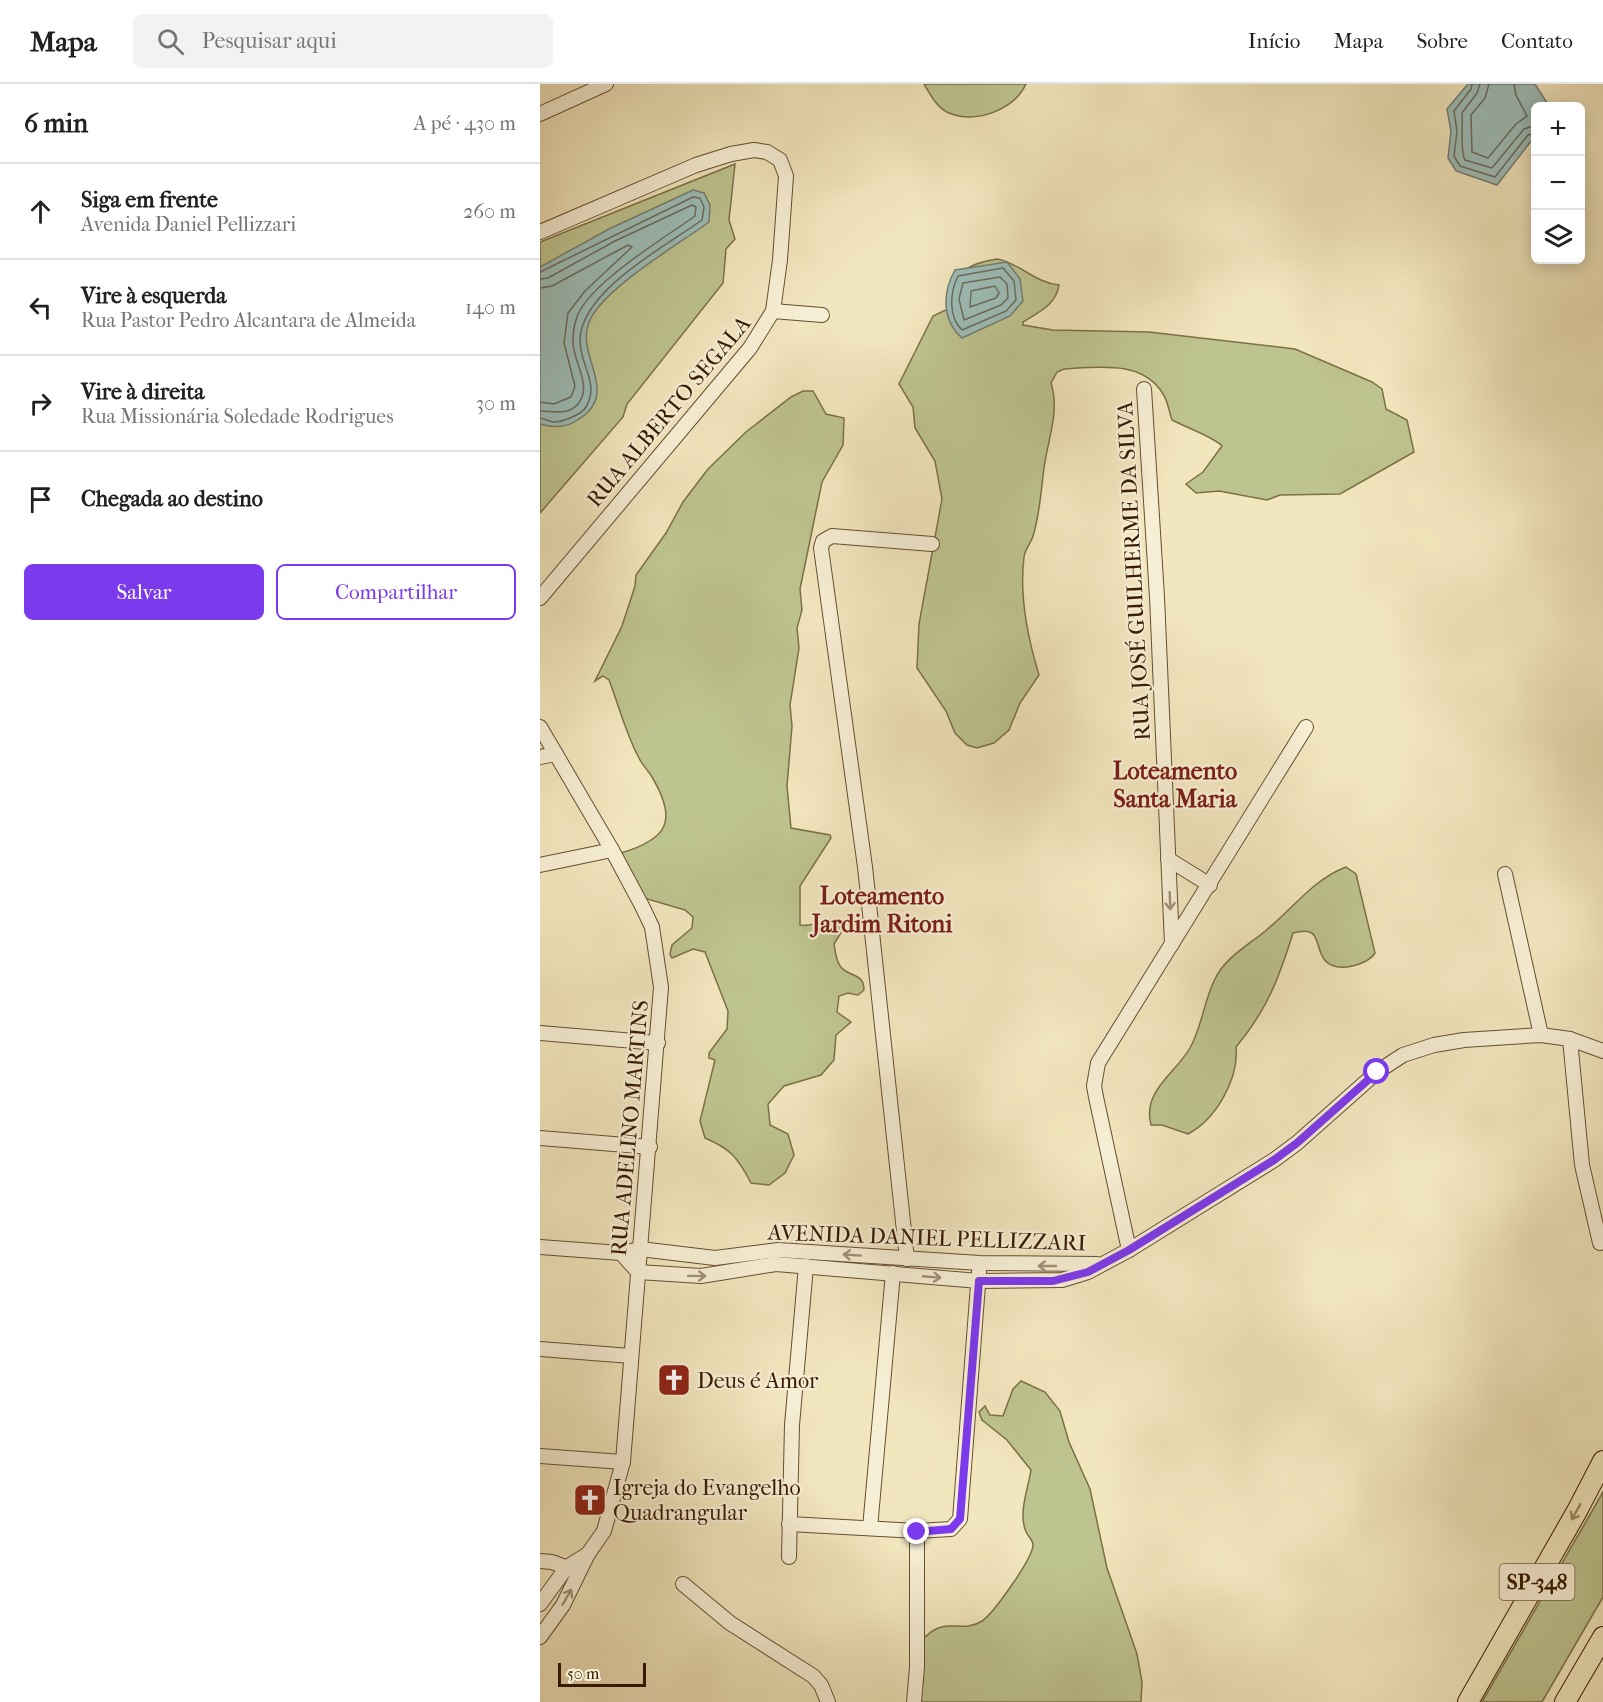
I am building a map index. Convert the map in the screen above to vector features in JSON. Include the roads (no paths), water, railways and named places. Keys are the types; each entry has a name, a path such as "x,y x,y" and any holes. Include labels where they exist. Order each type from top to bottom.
{"highway":[{"name":"SP-348","path":"1468,1702 1603,1461"},
{"path":"1565,1702 1603,1637"},
{"path":"1459,1702 1486,1672"}],"street":[{"path":"540,114 606,84"},
{"name":"RUA ALBERTO SEGALA","path":"540,232 696,165 730,154 754,150 780,160 786,176 773,311 750,348 540,598"},
{"path":"773,311 822,315"},
{"name":"RUA JOSÉ GUILHERME DA SILVA","path":"1144,389 1157,597 1172,944"},
{"path":"907,1259 865,867 820,548 826,537 832,536 932,544"},
{"name":"RUA ADELINO MARTINS","path":"540,727 612,850 652,927 662,987 623,1462 616,1498 604,1531 588,1554 563,1605 540,1637"},
{"path":"1129,1250 1096,1097 1095,1076 1098,1064 1306,727"},
{"path":"540,757 556,754"},
{"path":"540,865 612,850"},
{"path":"1168,859 1210,885"},
{"path":"1505,874 1541,1035"},
{"path":"540,1034 658,1044"},
{"name":"AVENIDA DANIEL PELLIZZARI","path":"638,1272 701,1276 762,1265 806,1266 979,1281 1062,1280 1105,1263 1129,1250 1274,1160 1297,1143 1377,1072 1403,1055 1434,1045 1464,1040 1541,1035 1570,1039 1603,1051"},
{"path":"1570,1039 1582,1166 1600,1243"},
{"path":"540,1138 650,1147"},
{"name":"AVENIDA DANIEL PELLIZZARI","path":"540,1247 621,1253 640,1249 715,1258 778,1250 980,1263 1059,1266 1105,1263"},
{"path":"621,1253 638,1272"},
{"path":"789,1524 917,1532 951,1529 960,1519 980,1263"},
{"path":"789,1557 792,1425 806,1266"},
{"path":"870,1528 893,1274"},
{"path":"540,1350 631,1356"},
{"path":"540,1456 623,1462"},
{"path":"914,1702 917,1532"},
{"name":"RUA ADELINO MARTINS","path":"540,1604 567,1567 588,1554"},
{"path":"540,1561 567,1567 580,1573"},
{"path":"683,1584 730,1623 813,1676 821,1685 828,1702"}],"water":[{"path":"1468,84 1535,84 1546,102 1531,102 1531,141 1497,185 1456,171 1448,158 1451,131 1447,109"},
{"path":"693,190 704,193 710,205 709,222 625,282 597,309 589,322 586,335 587,348 597,385 596,397 591,408 579,419 565,426 540,424 540,267 609,229"},
{"path":"1007,262 1020,279 1023,301 1010,316 962,338 951,323 946,306 948,288 955,270"}],"place":[{"name":"Deus é Amor","path":"674,1380"},
{"name":"Igreja do Evangelho Quadrangular","path":"590,1500"}],"district":[{"name":"Loteamento Santa Maria","path":"1175,785"},
{"name":"Loteamento Jardim Ritoni","path":"882,910"}]}
